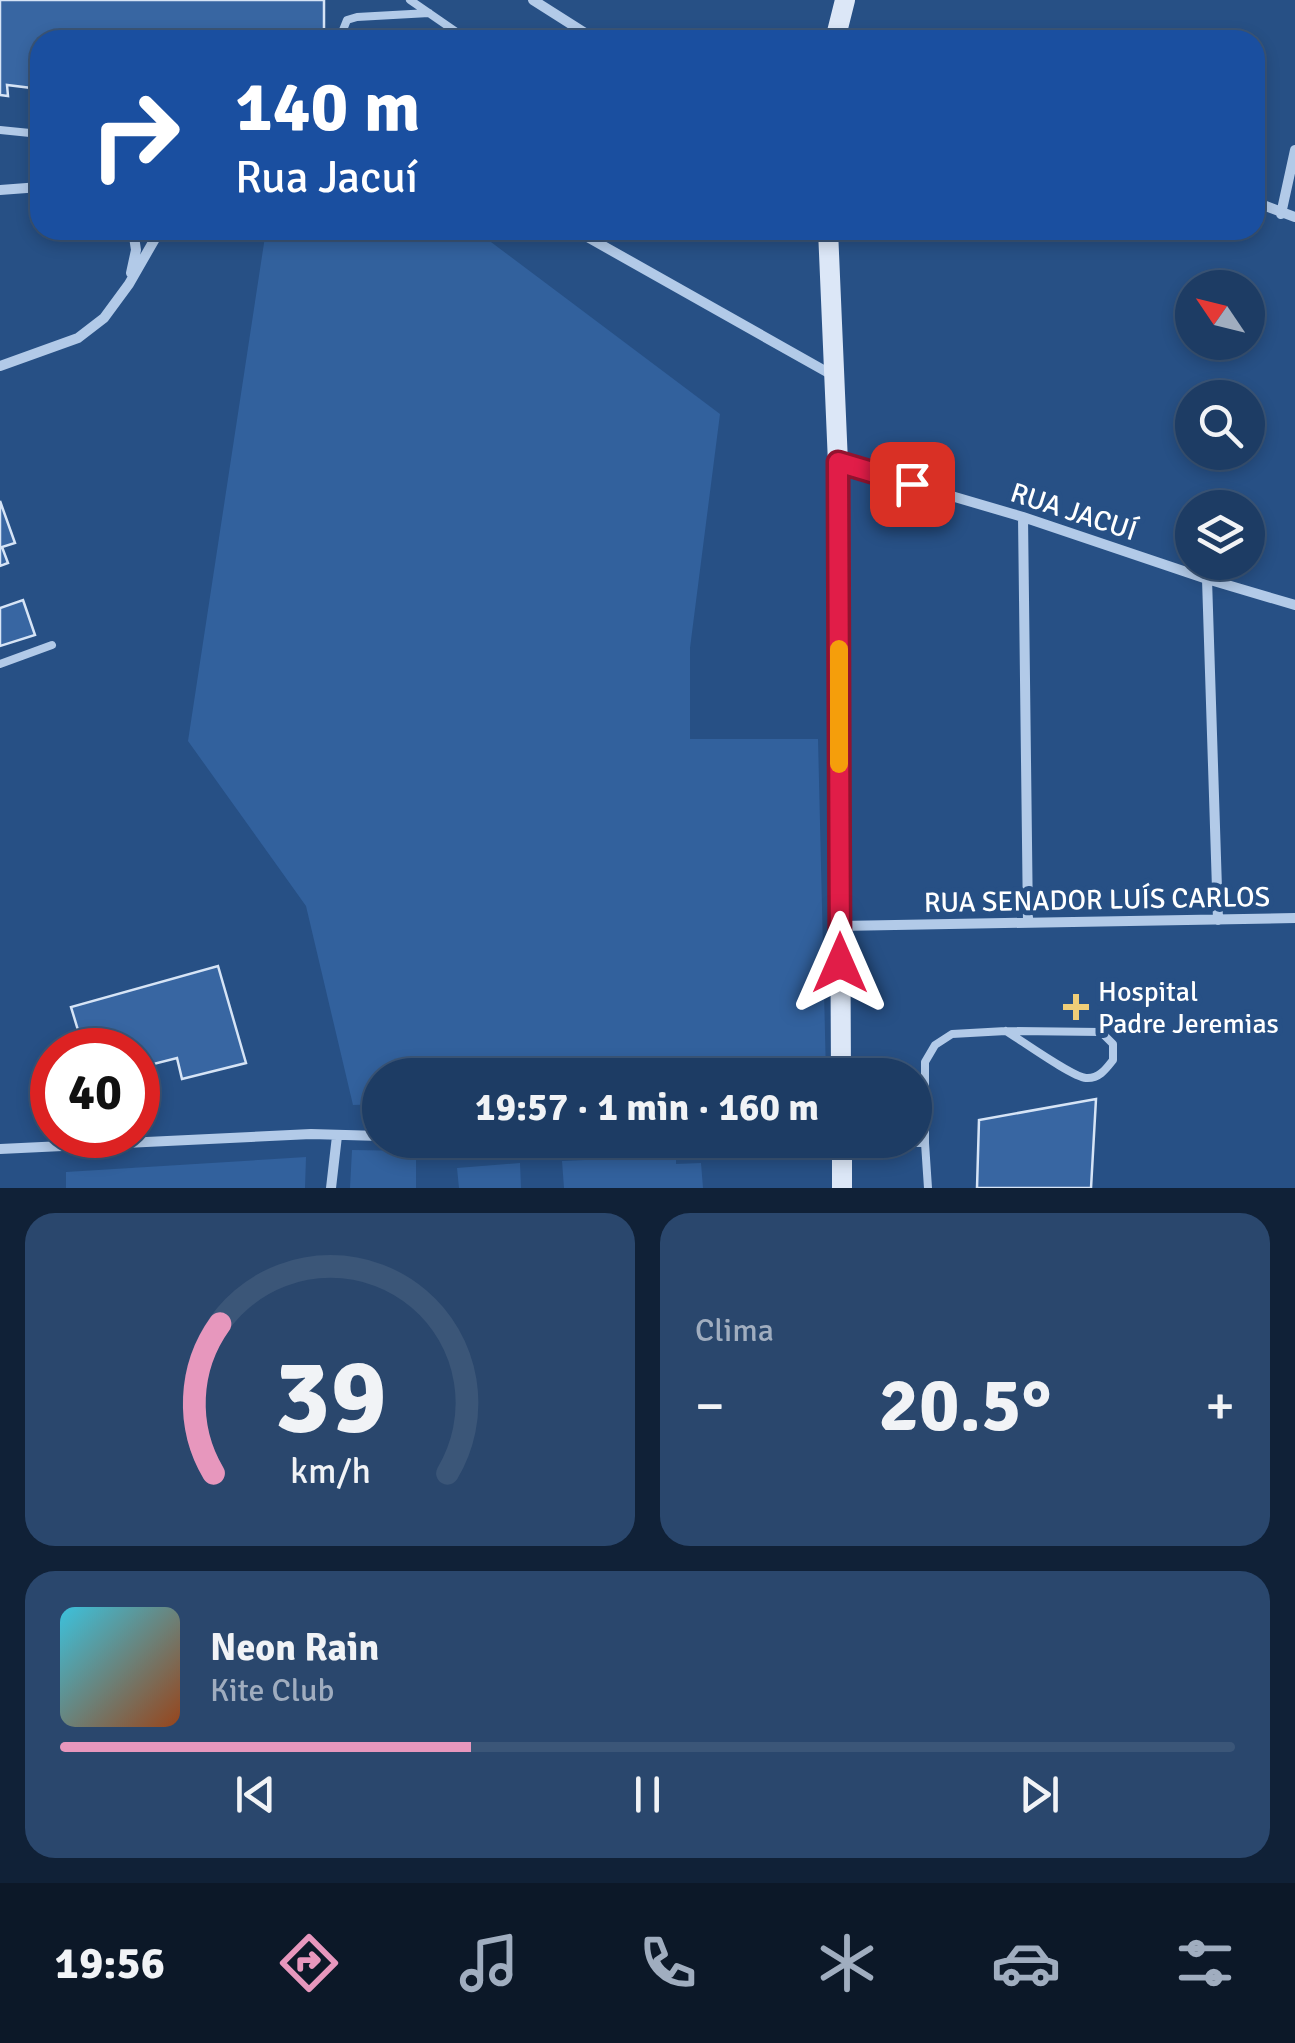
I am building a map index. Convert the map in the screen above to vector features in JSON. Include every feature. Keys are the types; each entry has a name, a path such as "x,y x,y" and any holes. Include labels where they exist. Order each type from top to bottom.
{"street":[{"path":"534,0 580,30"},
{"path":"838,30 845,0"},
{"path":"1282,214 1295,150"},
{"path":"0,190 30,188"},
{"path":"1265,206 1295,218"},
{"path":"129,284 134,240"},
{"path":"0,366 78,338 104,318 154,240"},
{"path":"593,240 834,376"},
{"path":"828,240 838,462 841,1058"},
{"name":"RUA JACUÍ","path":"838,462 1022,517 1175,569"},
{"path":"1022,517 1028,923"},
{"path":"1207,580 1218,920"},
{"name":"RUA JACUÍ","path":"1207,580 1295,605"},
{"name":"RUA SENADOR LUÍS CARLOS","path":"840,926 1295,918"},
{"path":"0,1149 292,1135 362,1136"},
{"path":"331,1188 337,1136"},
{"path":"842,1158 842,1188"}],"lane":[{"path":"410,0 454,30"},
{"path":"343,30 348,20 356,17 429,12"},
{"path":"0,130 30,133"},
{"path":"0,664 52,646"},
{"path":"927,1058 935,1045 952,1034 1006,1031 1101,1032 1113,1044 1113,1060 1102,1074 1087,1078 1006,1031"},
{"path":"926,1158 928,1188"}],"shaded area":[{"path":"264,240 488,240 720,414 690,648 690,739 818,739 826,1058 362,1058 362,1105 353,1105 306,906 188,741"},
{"path":"352,1150 362,1150 362,1158 416,1158 416,1188 350,1188"},
{"path":"306,1157 305,1188 66,1188 66,1172"},
{"path":"676,1158 676,1164 701,1163 703,1188 564,1188 562,1161"},
{"path":"520,1163 521,1188 459,1188 457,1168"}],"building":[{"path":"0,0 324,0 324,30 30,30 30,88 7,85 8,96 0,95"},
{"path":"0,501 15,543 2,547 8,563 0,566"},
{"path":"23,600 35,635 0,646 0,608"},
{"path":"218,966 246,1063 182,1079 177,1058 160,1062 160,1028 77,1028 71,1007"},
{"name":"Hospital Padre Jeremias","path":"1096,1099 1091,1188 977,1188 979,1120"}],"slow traffic":[{"path":"839,649 839,764"}],"place":[{"name":"Hospital Padre Jeremias","path":"1076,1007"}],"route":[{"path":"840,963 838,462 912,484"}]}
